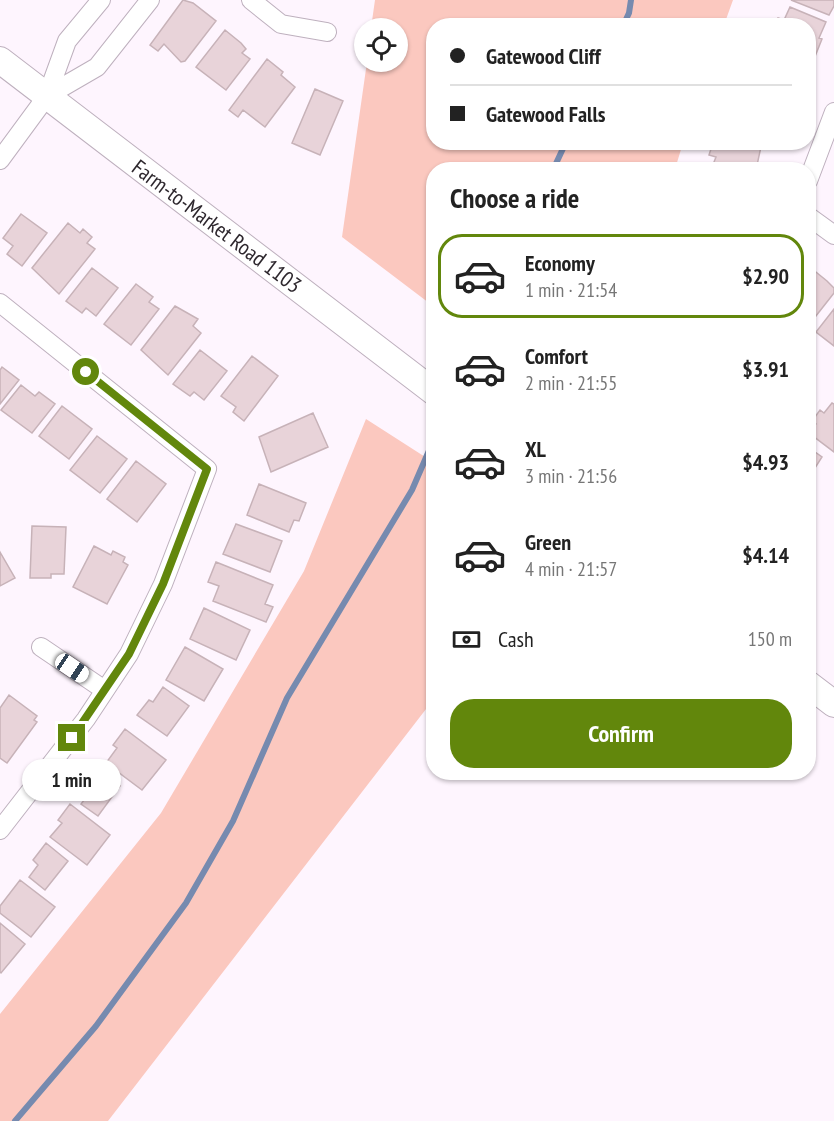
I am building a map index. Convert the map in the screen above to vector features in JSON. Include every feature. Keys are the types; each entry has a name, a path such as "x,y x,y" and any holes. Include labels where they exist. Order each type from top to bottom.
{"main road":[{"name":"Farm-to-Market Road 1103","path":"0,60 426,386"},
{"path":"816,690 834,704"}],"street":[{"path":"0,160 47,96 68,41 100,0"},
{"path":"47,96 97,67 150,0"},
{"path":"252,0 282,24 327,32"},
{"path":"815,162 834,112"},
{"path":"816,222 834,235"},
{"path":"0,303 207,469 163,584 129,654 103,689 86,719 0,830"},
{"path":"41,647 103,689"}],"shaded area":[{"path":"375,0 733,0 727,18 426,18 426,150 681,150 677,162 426,162 426,301 342,237 366,72 408,72 408,18 372,18"},
{"path":"366,419 426,458 426,709 108,1121 0,1121 0,1014 161,813 304,571"}],"building":[{"path":"183,0 193,3 216,21 185,61 181,62 164,44 158,51 150,45"},
{"path":"791,0 834,0 834,6 829,15"},
{"path":"790,7 826,22 819,38 822,39 816,54 816,18 785,18"},
{"path":"225,30 241,43 246,49 242,53 250,59 226,90 196,67"},
{"path":"267,59 283,72 281,75 295,87 265,127 243,110 238,117 229,110"},
{"path":"315,89 343,101 320,155 292,143"},
{"path":"711,150 760,150 758,162 714,162 716,157 709,155"},
{"path":"21,214 47,233 22,266 7,254 13,246 3,238"},
{"path":"68,223 80,233 83,229 92,237 87,243 95,249 59,294 32,268"},
{"path":"92,268 118,288 96,316 86,308 82,313 66,301"},
{"path":"816,272 834,288 834,293 816,316"},
{"path":"136,284 153,297 149,302 159,309 131,345 104,324"},
{"path":"175,306 198,319 193,326 201,333 168,375 141,350"},
{"path":"834,309 834,346 816,332"},
{"path":"200,350 227,371 204,400 194,392 190,396 173,384"},
{"path":"252,356 278,376 244,421 233,412 236,407 221,396"},
{"path":"2,367 19,380 0,404 0,370"},
{"path":"21,385 35,396 39,392 55,404 32,433 1,410"},
{"path":"832,403 834,404 834,452 816,438 816,416 820,410 824,413"},
{"path":"62,406 92,429 69,459 39,436"},
{"path":"313,413 328,447 271,472 259,437"},
{"path":"97,436 127,459 100,493 70,470"},
{"path":"816,453 822,457 816,466"},
{"path":"136,461 166,484 137,522 107,499"},
{"path":"259,484 306,503 299,521 294,520 289,532 247,515"},
{"path":"236,524 282,541 270,572 223,554"},
{"path":"32,526 66,527 64,574 51,574 51,578 30,578"},
{"path":"94,546 111,555 113,551 125,557 123,562 128,565 107,604 73,587"},
{"path":"0,552 15,578 0,586"},
{"path":"216,562 273,585 265,604 273,607 266,622 213,601 219,586 208,582"},
{"path":"204,608 250,630 236,660 190,639"},
{"path":"185,647 223,669 204,701 166,680"},
{"path":"163,687 189,706 167,736 137,715 149,700 153,702"},
{"path":"9,695 37,716 34,720 37,722 7,763 0,758 0,708"},
{"path":"125,729 166,760 142,790 106,763 117,748 113,745"},
{"path":"98,769 120,786 98,816 81,804 91,791 85,787"},
{"path":"70,804 110,835 87,865 50,837 62,823 58,820"},
{"path":"46,843 68,861 45,890 29,877 38,865 33,860"},
{"path":"20,880 55,907 31,937 0,913 0,906"},
{"path":"0,923 25,944 1,973 0,972"}],"waterway":[{"path":"627,18 631,0"},
{"path":"557,162 562,150"},
{"path":"15,1121 96,1026 186,903 233,821 287,698 412,490 426,458"}],"route":[{"path":"72,738 103,689 129,654 163,584 207,469 86,372"}]}
